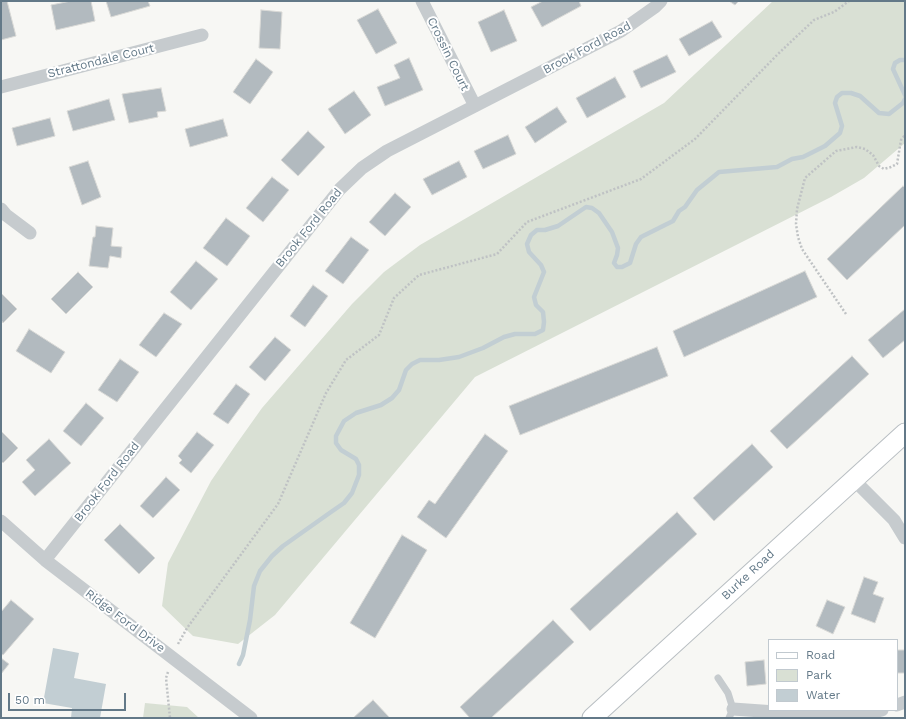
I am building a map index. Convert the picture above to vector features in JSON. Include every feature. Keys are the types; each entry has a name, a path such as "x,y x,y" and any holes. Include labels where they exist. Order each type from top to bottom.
{"street":[{"name":"Crossin Court","path":"422,1 474,106"},
{"name":"Brook Ford Road","path":"45,560 340,189 362,168 387,151 621,32 661,1"},
{"name":"Strattondale Court","path":"1,87 202,35"},
{"path":"1,209 6,216 30,233"},
{"name":"Burke Road","path":"592,718 905,433"},
{"path":"853,479 894,520 905,538"},
{"name":"Ridge Ford Drive","path":"1,521 45,560 251,718"},
{"path":"731,714 832,716 878,711"}],"lane":[{"path":"718,678 728,693 731,714"}],"path":[{"path":"180,639 278,504 326,393 346,360 379,335 394,298 419,275 497,254 527,222 641,179 695,139 778,54 814,20 834,12 849,1"},
{"path":"846,314 802,249 798,237 796,209 805,178 836,151 857,147 865,149 873,156 879,166 884,169 891,167 897,164 901,140 905,135"},
{"path":"166,678 170,718"}],"green space":[{"path":"773,1 905,1 905,143 864,178 831,197 475,377 275,615 238,644 193,636 162,606 168,563 211,481 235,446 262,408 352,304 384,272 420,245 664,103"},
{"path":"145,703 187,707 199,718 143,718"}],"water":[{"path":"53,648 79,653 74,678 106,684 100,718 71,718 72,708 43,703"}],"building":[{"path":"1,1 7,1 16,36 1,40"},
{"path":"71,1 91,1 95,21 56,30 51,5"},
{"path":"106,1 148,1 150,6 111,17"},
{"path":"543,1 579,1 581,6 542,27 531,7"},
{"path":"729,1 739,1 735,5"},
{"path":"378,9 397,43 376,54 357,20"},
{"path":"261,10 282,12 280,49 259,48"},
{"path":"504,10 517,41 491,52 478,22"},
{"path":"712,21 722,37 689,56 679,39"},
{"path":"667,55 676,72 641,88 633,71"},
{"path":"409,58 423,90 385,106 377,87 400,78 394,65"},
{"path":"256,59 273,72 250,104 233,92"},
{"path":"615,77 626,97 587,118 576,98"},
{"path":"161,88 166,111 157,112 158,117 129,123 122,94"},
{"path":"354,91 371,115 345,134 328,109"},
{"path":"109,99 115,120 73,131 67,111"},
{"path":"557,107 567,122 535,143 525,127"},
{"path":"50,118 55,136 17,146 12,128"},
{"path":"223,119 228,136 190,147 185,129"},
{"path":"308,131 325,147 298,176 281,160"},
{"path":"508,135 516,154 483,169 474,151"},
{"path":"88,161 101,197 82,205 69,167"},
{"path":"459,161 467,177 432,195 423,179"},
{"path":"272,177 289,190 263,222 246,208"},
{"path":"903,186 905,188 905,225 847,280 827,259"},
{"path":"395,193 411,207 385,236 369,222"},
{"path":"226,218 250,236 227,266 203,248"},
{"path":"96,226 113,228 111,246 122,247 121,258 110,256 108,268 89,266"},
{"path":"351,237 369,250 343,284 325,271"},
{"path":"196,261 218,279 191,310 170,292"},
{"path":"805,271 817,297 684,357 673,331"},
{"path":"78,272 93,287 66,314 51,299"},
{"path":"313,285 328,296 305,327 290,316"},
{"path":"1,293 17,309 3,323 1,320"},
{"path":"905,309 905,340 883,358 868,340"},
{"path":"164,313 182,324 156,357 139,345"},
{"path":"29,329 65,352 51,373 16,351"},
{"path":"275,337 291,350 265,381 249,367"},
{"path":"657,347 668,376 520,435 509,406"},
{"path":"852,356 869,374 787,449 770,431"},
{"path":"120,359 139,372 117,402 98,390"},
{"path":"236,384 250,394 228,424 213,414"},
{"path":"86,403 104,418 81,446 63,431"},
{"path":"1,431 18,448 3,463 1,461"},
{"path":"197,432 214,445 191,473 179,463 182,460 178,456"},
{"path":"485,434 508,451 446,538 417,517 429,500 435,504"},
{"path":"49,439 71,463 35,496 22,482 35,470 26,460"},
{"path":"752,444 773,467 714,521 693,498"},
{"path":"166,477 180,490 153,518 140,506"},
{"path":"677,512 697,534 590,631 570,609"},
{"path":"120,524 155,558 139,574 104,540"},
{"path":"402,535 427,550 375,638 350,623"},
{"path":"864,577 878,582 873,594 884,598 875,623 851,614"},
{"path":"11,600 34,619 3,655 1,654 1,612"},
{"path":"827,600 845,607 833,634 816,626"},
{"path":"553,620 574,642 491,718 470,718 460,707"},
{"path":"898,650 905,650 905,673 898,673"},
{"path":"1,658 9,664 1,674"},
{"path":"764,660 766,684 747,686 745,662"},
{"path":"373,700 390,718 353,718"}],"waterway":[{"path":"905,60 900,60 895,63 893,69 905,95"},
{"path":"239,664 243,655 250,620 254,586 260,571 272,556 283,546 344,503 352,493 359,475 359,465 356,459 341,450 336,443 336,436 344,421 356,413 381,405 392,398 399,390 406,370 412,364 420,360 439,360 459,357 483,348 504,337 515,334 535,334 543,330 543,312 536,305 534,297 544,272 541,265 529,252 527,244 531,235 537,230 545,230 558,226 586,207 592,208 599,213 612,232 618,248 614,263 617,267 622,267 630,263 636,244 641,237 673,221 679,211 685,207 697,190 719,172 777,167 792,159 803,157 825,146 840,133 842,126 835,103 837,97 842,93 851,93 860,96 879,113 889,114 903,103 905,99"}]}
